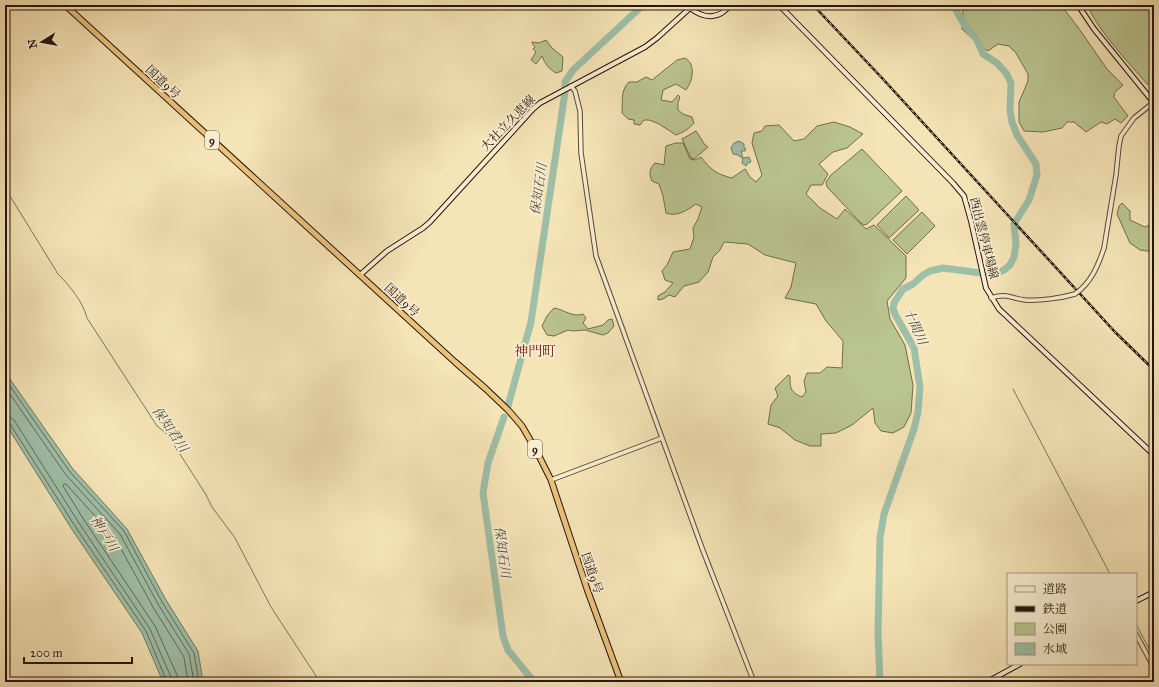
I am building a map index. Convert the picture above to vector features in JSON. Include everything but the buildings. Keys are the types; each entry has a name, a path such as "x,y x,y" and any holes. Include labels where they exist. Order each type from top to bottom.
{"highway":[{"name":"国道9号","path":"65,5 508,410 522,426 551,480 587,589 622,682"}],"main road":[{"name":"大社立久恵線","path":"360,275 387,251 430,222 540,103 645,47 658,38 690,8 701,15 711,17 722,13 730,5"},
{"name":"西出雲停車場線","path":"779,5 964,196 972,221 986,288 999,309 1154,455"},
{"path":"1078,5 1094,29 1154,103"},
{"path":"1137,601 1153,594"},
{"path":"987,682 1018,665"}],"street":[{"path":"569,87 575,91 580,111 581,153 596,256 662,438 754,682"},
{"path":"991,298 1001,295 1025,300 1066,297 1083,289 1101,259 1106,239 1118,146 1121,136 1134,118 1154,103"},
{"path":"551,480 662,438"},
{"path":"1137,636 1154,668"}],"green space":[{"path":"962,5 1061,5 1107,69 1123,85 1115,92 1114,97 1128,116 1121,123 1115,119 1107,124 1101,122 1086,132 1074,122 1067,122 1062,128 1043,132 1024,131 1019,122 1019,102 1028,81 1028,74 1016,53 1009,46 998,44 988,51 962,29"},
{"path":"1087,5 1154,5 1154,85 1147,84 1114,46 1099,26"},
{"path":"546,40 552,48 563,57 562,71 556,73 551,70 542,56 536,64 531,60 536,52 533,49 535,47 532,42 539,43"},
{"path":"685,58 691,64 692,68 692,78 686,90 676,84 663,90 661,100 672,102 678,95 680,97 678,110 683,114 692,117 694,123 690,127 676,135 659,124 649,120 644,120 640,125 634,124 634,120 628,119 622,113 623,93 629,82 637,82 646,77 652,80 677,60"},
{"path":"834,122 850,127 863,134 847,148 833,152 819,164 828,174 822,185 811,185 806,194 820,208 837,219 845,209 866,229 874,225 906,256 906,278 887,301 890,319 905,345 913,385 911,413 904,427 893,433 881,431 875,423 873,408 852,425 836,433 821,434 821,446 810,446 795,440 780,428 768,424 771,405 778,396 775,388 788,375 790,376 790,384 793,391 802,397 806,392 804,381 807,373 820,373 827,367 842,368 843,341 826,321 816,304 785,298 791,287 796,263 765,255 748,244 724,242 720,250 713,257 708,272 699,282 684,286 675,297 669,295 658,300 658,296 665,292 673,283 665,280 662,271 667,265 673,252 690,249 694,237 693,228 702,207 696,204 678,214 666,213 659,184 652,181 650,172 655,163 664,165 666,146 676,143 683,143 690,159 695,160 701,157 714,171 732,178 745,169 750,177 756,182 762,175 752,143 754,133 762,131 765,126 779,125 794,141 804,139 817,126"},
{"path":"696,131 708,147 694,159 691,158 682,139"},
{"path":"862,149 902,191 866,225 862,224 827,187 826,182 831,175"},
{"path":"906,196 919,210 889,238 877,225"},
{"path":"1122,203 1130,211 1130,220 1145,227 1154,223 1154,252 1140,250 1130,243 1117,214 1119,206"},
{"path":"922,212 935,226 907,254 893,240"},
{"path":"554,308 576,315 583,314 586,318 583,323 588,329 603,325 608,320 612,319 614,326 608,333 603,335 585,330 568,330 554,336 547,335 542,326 547,316"}],"water":[{"path":"739,141 744,144 744,148 746,149 745,151 741,151 743,158 749,157 751,162 746,166 742,163 743,159 738,155 733,154 731,148 734,143"},
{"name":"神戸川","path":"5,372 73,469 127,529 166,600 198,651 203,682 163,682 142,633 71,528 5,423"}],"waterway":[{"name":"保知石川","path":"508,406 531,322 565,92 565,82 573,70 643,5"},
{"name":"十間川","path":"880,682 878,633 880,538 884,514 914,429 918,412 920,387 914,348 896,316 893,309 894,303 903,289 913,284 930,271 943,268 981,273 997,273 1010,265 1014,257 1016,244 1014,224 1029,200 1037,175 1036,164 1017,135 1012,122 1010,111 1011,83 1006,73 997,63 983,54 977,40 964,24 953,5"},
{"name":"保知君川","path":"5,188 58,274 79,300 87,318 157,426 167,434 205,493 212,507 235,538 271,607 320,682"},
{"path":"1013,389 1109,573"},
{"name":"保知石川","path":"504,417 488,463 483,493 503,636 508,650 534,682"},
{"path":"1137,626 1154,658"}],"railway":[{"path":"813,5 1115,332 1154,370"}],"district":[{"name":"神門町","path":"535,351"}]}
